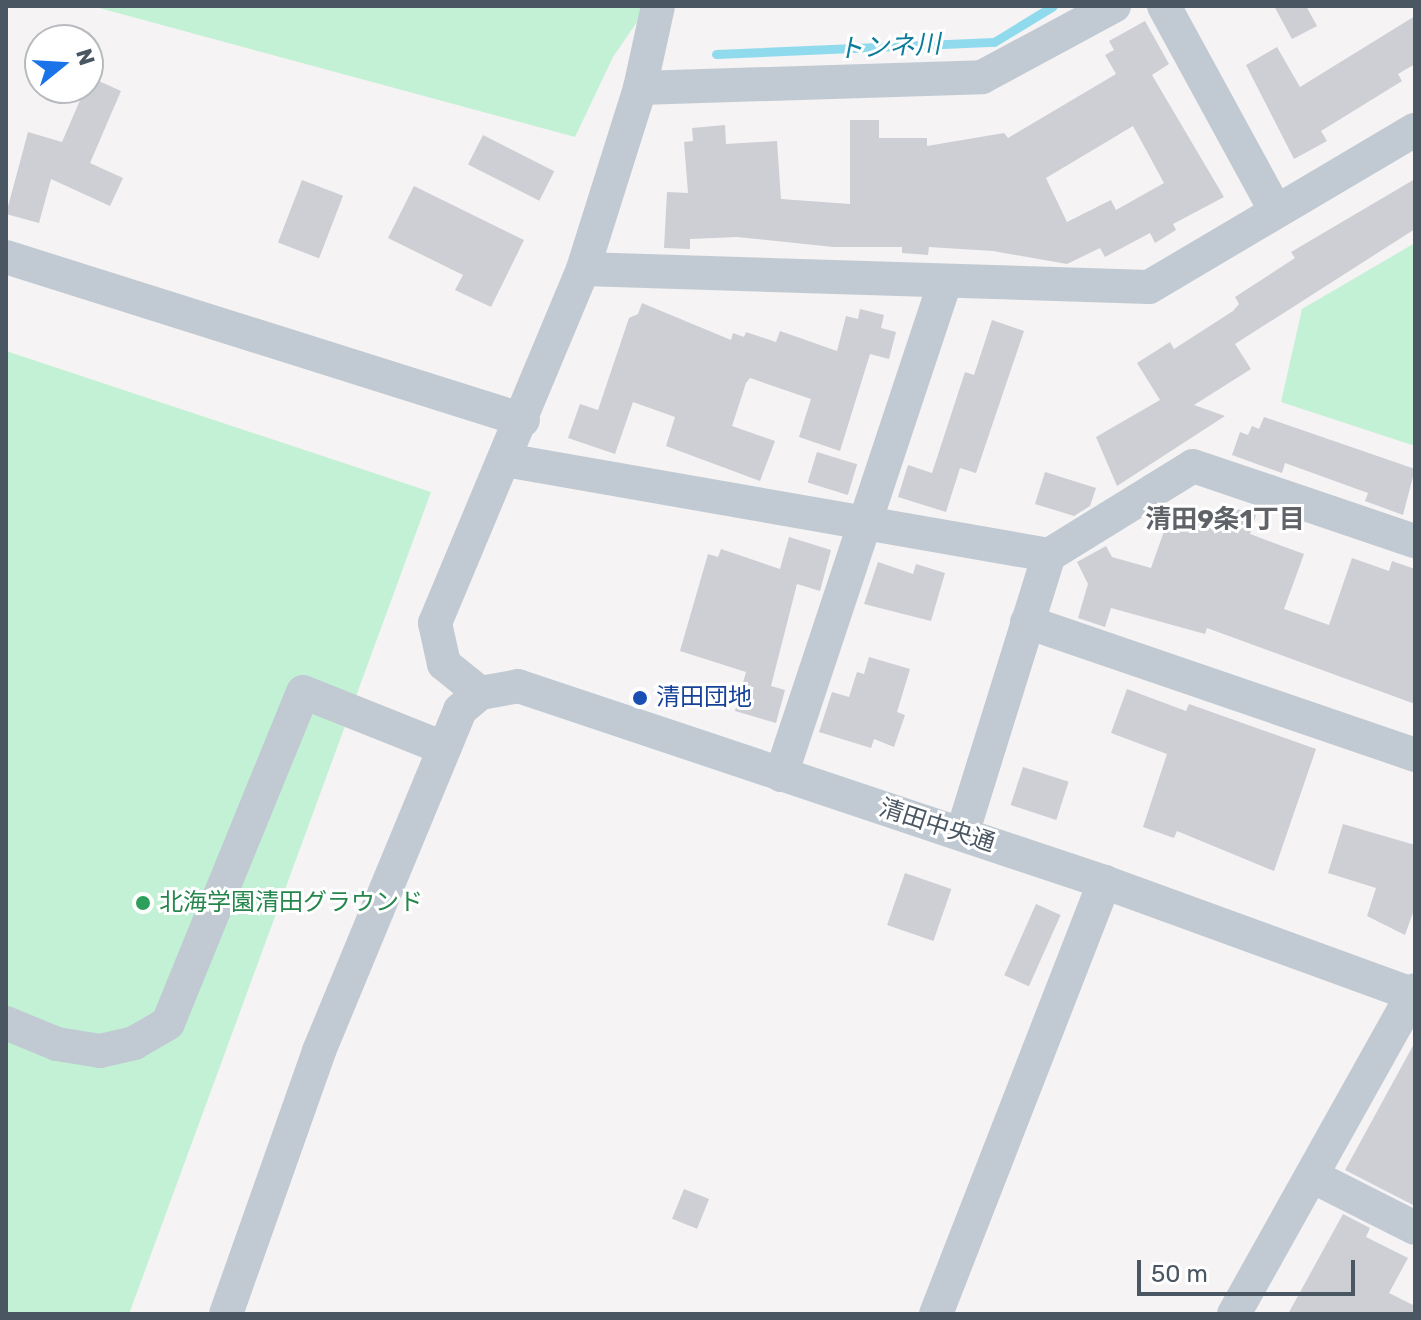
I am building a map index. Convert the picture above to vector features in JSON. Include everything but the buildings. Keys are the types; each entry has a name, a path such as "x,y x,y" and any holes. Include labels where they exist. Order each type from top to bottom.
{"street":[{"path":"226,1314 319,1051 444,748 470,701 444,664 435,623 523,420 583,269 640,88 658,6"},
{"path":"640,88 982,77 1114,6"},
{"path":"1164,6 1276,211"},
{"path":"583,269 1149,287 1415,130"},
{"path":"6,257 523,420"},
{"path":"781,775 945,282"},
{"path":"505,460 866,520 1049,555"},
{"path":"962,834 1049,555 1193,466 1415,541"},
{"path":"1027,622 1415,755"},
{"name":"清田中央通","path":"470,701 518,686 1104,882 1414,993"},
{"path":"6,1023 57,1044 100,1051 134,1043 168,1023 303,692 444,748"},
{"path":"936,1314 1104,882"},
{"path":"1234,1314 1414,993"},
{"path":"1312,1176 1415,1228"}],"green space":[{"path":"92,6 648,6 613,57 575,137"},
{"path":"1415,243 1415,446 1281,402 1302,309"},
{"name":"北海学園清田グラウンド","path":"6,351 431,492 129,1314 6,1314"}],"waterway":[{"name":"トンネ川","path":"716,54 994,42 1053,6"}],"place":[{"name":"清田団地","path":"640,698"},
{"name":"北海学園清田グラウンド","path":"143,903"}],"district":[{"name":"清田9条1丁目","path":"1225,520"}]}
